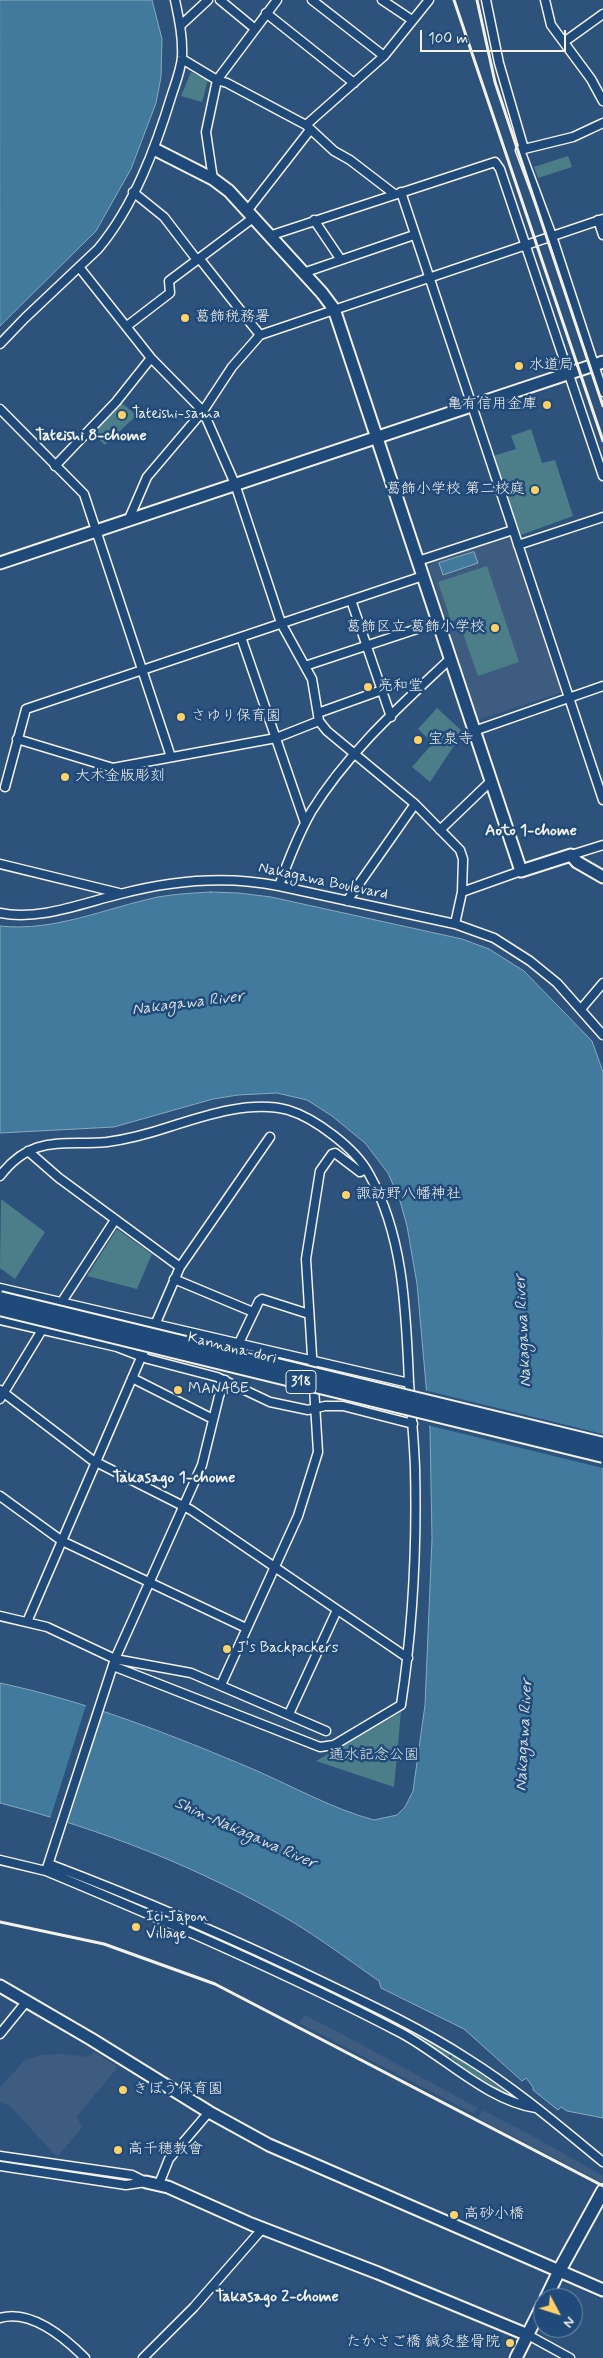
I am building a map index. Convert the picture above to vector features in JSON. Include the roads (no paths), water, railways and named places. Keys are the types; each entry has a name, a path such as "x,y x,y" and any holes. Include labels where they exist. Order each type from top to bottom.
{"main road":[{"name":"Kannana-dori","path":"0,1298 603,1444"},
{"name":"Kannana-dori","path":"0,1308 603,1456"},
{"path":"559,2271 603,2190"}],"street":[{"path":"0,344 109,236 133,192 154,149 182,59 181,26 174,0"},
{"path":"181,26 208,0"},
{"path":"220,0 254,28"},
{"path":"214,179 206,132 217,80 254,28 277,0"},
{"path":"312,0 384,56"},
{"path":"382,0 412,20"},
{"path":"126,326 170,292 169,281 198,260 250,214 308,128 384,56 428,0"},
{"path":"486,0 499,63 522,150 598,363 603,392"},
{"path":"545,0 552,25 591,79 603,101"},
{"path":"266,13 354,83"},
{"path":"564,42 603,14"},
{"path":"182,59 217,80 227,83 308,128 334,151 397,193 429,277 603,800"},
{"path":"522,150 573,137 603,123"},
{"path":"154,149 214,179 229,191 322,293 334,309 521,871"},
{"path":"269,236 495,162 500,170 570,373 603,476"},
{"path":"133,192 164,217 260,335"},
{"path":"314,220 341,260"},
{"path":"128,521 146,477 203,411 232,367 260,335 600,220 603,235"},
{"path":"303,273 414,235"},
{"path":"79,267 151,358 203,411 235,484 281,623 312,678 319,717 327,731 415,804 460,850 463,859 462,892 454,924"},
{"path":"56,466 116,402 151,358"},
{"path":"0,563 598,363"},
{"path":"0,410 84,494 171,757"},
{"path":"518,545 603,516"},
{"path":"418,561 513,530"},
{"path":"5,787 26,709 423,576"},
{"path":"352,600 391,717"},
{"path":"305,666 438,622"},
{"path":"242,637 305,823"},
{"path":"279,886 305,823 328,786 354,754 450,659"},
{"path":"474,731 603,686"},
{"path":"17,739 113,768 276,738 382,690"},
{"path":"440,830 491,781"},
{"path":"347,901 415,804"},
{"path":"462,892 603,845"},
{"path":"571,855 577,862 603,877"},
{"path":"0,864 120,893"},
{"name":"Nakagawa Boulevard","path":"0,913 28,914 59,910 120,893 174,882 251,880 454,924 506,944 556,983 603,1035"},
{"path":"581,1009 603,982"},
{"path":"0,1176 15,1159 28,1150 48,1144 103,1142 132,1138 198,1118 246,1109 277,1108 300,1115 323,1128 343,1144 366,1169 384,1207 396,1251 405,1317 413,1424 414,1539 413,1600 402,1705 356,1733 325,1748 113,1665 47,1627 0,1616"},
{"path":"26,1622 154,1323 180,1267 270,1137"},
{"path":"28,1150 59,1178 180,1267"},
{"path":"221,1685 298,1516 318,1452 314,1361 306,1260 320,1171 332,1154 335,1153 360,1172 366,1169"},
{"path":"61,1303 115,1220"},
{"path":"174,1279 253,1312"},
{"path":"0,1288 409,1383"},
{"path":"239,1343 258,1301 262,1299 309,1314"},
{"path":"0,1320 117,1347 140,1357 225,1380 252,1396 270,1402 308,1410 335,1405 343,1406 413,1424"},
{"path":"42,1330 1,1393 96,1461 184,1506 408,1658"},
{"path":"132,1378 213,1419"},
{"path":"49,1864 113,1665 148,1582 202,1465 225,1380"},
{"path":"0,1496 62,1541 246,1628"},
{"path":"289,1714 337,1610"},
{"path":"113,1665 191,1673 326,1731"},
{"path":"0,1860 49,1864 123,1891 226,1935 391,2014 468,2059 536,2108 603,2162"},
{"path":"49,1864 317,1991 404,2035 488,2089 521,2106 536,2108"},
{"path":"0,1986 210,2112 269,2145 603,2290"},
{"path":"0,2034 26,2002"},
{"path":"158,2184 169,2159 210,2112"},
{"path":"0,2156 132,2174 146,2182"},
{"path":"0,2166 126,2185 146,2182 158,2184 528,2334 570,2358"},
{"path":"143,2358 194,2307 264,2228"},
{"path":"551,2288 559,2271"},
{"path":"0,2318 14,2315 24,2317 62,2337 85,2358"},
{"path":"516,2358 533,2324"}],"water":[{"path":"0,0 152,0 162,39 161,77 156,103 131,169 96,231 0,326"},
{"path":"474,552 478,563 443,575 439,563"},
{"path":"211,892 271,897 462,939 489,949 524,971 592,1041 603,1072 603,2118 567,2111 561,2107 558,2110 533,2090 533,2087 526,2078 522,2081 464,2029 381,1988 379,1981 335,1950 291,1921 257,1902 186,1867 150,1852 75,1825 0,1803 0,1683 66,1700 130,1720 255,1770 344,1810 374,1820 397,1815 405,1807 413,1791 425,1705 432,1539 430,1430 417,1284 407,1226 400,1201 388,1173 365,1143 332,1116 307,1100 277,1093 238,1095 213,1099 114,1127 0,1133 0,926 40,926 80,918 158,897"}],"railway":[{"path":"454,0 603,441"},
{"path":"477,0 495,82 603,406"},
{"path":"0,1922 104,1944 215,1984 603,2186"}],"place":[{"name":"葛飾税務署","path":"185,318"},
{"name":"水道局","path":"519,366"},
{"name":"亀有信用金庫","path":"547,405"},
{"name":"Tateishi-sama","path":"122,415"},
{"name":"葛飾小学校 第二校庭","path":"535,490"},
{"name":"葛飾区立 葛飾小学校","path":"495,628"},
{"name":"亮和堂","path":"368,687"},
{"name":"さゆり保育園","path":"181,717"},
{"name":"宝泉寺","path":"418,740"},
{"name":"大木金版彫刻","path":"65,777"},
{"name":"諏訪野八幡神社","path":"346,1195"},
{"name":"MANABE","path":"178,1390"},
{"name":"J's Backpackers","path":"227,1649"},
{"name":"Ici Japon Village","path":"136,1927"},
{"name":"きぼう保育園","path":"123,2090"},
{"name":"高千穂教會","path":"118,2150"},
{"name":"高砂小橋","path":"454,2215"},
{"name":"たかさご橋 鍼灸整骨院","path":"510,2343"}],"district":[{"name":"Tateishi 8-chome","path":"91,437"},
{"name":"Aoto 1-chome","path":"531,832"},
{"name":"Takasago 1-chome","path":"174,1479"},
{"name":"Takasago 2-chome","path":"277,2298"}],"water label":[{"name":"Nakagawa River","path":"188,1004"},
{"name":"Nakagawa River","path":"524,1331"},
{"name":"Nakagawa River","path":"525,1735"},
{"name":"Shin-Nakagawa River","path":"245,1834"}],"park label":[{"name":"通水記念公園","path":"374,1756"}]}
